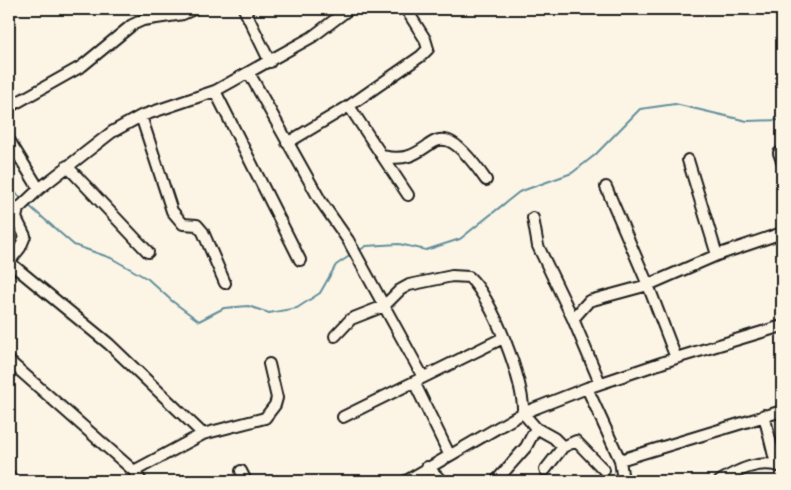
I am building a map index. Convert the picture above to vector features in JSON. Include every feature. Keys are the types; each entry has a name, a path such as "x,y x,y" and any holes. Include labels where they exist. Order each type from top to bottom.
{"street":[{"path":"142,20 143,9"},
{"path":"9,107 82,66 132,25 142,20 183,14 194,9"},
{"path":"244,9 270,62"},
{"path":"202,434 109,344 9,262 20,248 25,236 16,218 18,209 67,166 112,132 142,116 215,91 312,37 349,9"},
{"path":"287,143 349,106 421,56 428,49 425,39 406,9"},
{"path":"249,73 320,200 348,240 384,306 449,454"},
{"path":"215,91 300,260"},
{"path":"349,106 408,194"},
{"path":"142,116 172,211 183,224 197,225 203,232 225,283"},
{"path":"383,156 402,158 438,139 448,139 466,154 486,180"},
{"path":"9,140 37,191"},
{"path":"688,160 717,255"},
{"path":"67,166 148,252"},
{"path":"606,186 648,285 676,358"},
{"path":"533,218 538,246 573,319 600,383"},
{"path":"573,319 589,301 648,285 717,255 782,233"},
{"path":"335,336 351,319 384,306 400,290 409,285 452,276 465,276 472,280 487,303 503,338 524,403 523,413 536,428 554,438 563,447"},
{"path":"406,481 449,454 523,413 600,383 782,326"},
{"path":"343,417 503,338"},
{"path":"9,361 134,471 142,481"},
{"path":"134,471 202,434 264,418 273,408 277,398 269,364"},
{"path":"587,388 620,460 623,481"},
{"path":"620,460 782,411"},
{"path":"720,481 743,468 779,465 764,415"},
{"path":"496,481 526,447 536,428"},
{"path":"545,470 563,447 576,440 604,470"},
{"path":"427,468 442,481"},
{"path":"242,471 246,481"},
{"path":"9,476 14,481"}],"waterway":[{"path":"357,252 366,246 399,244 426,250 460,239 519,192 572,173 595,155 640,109 675,104 747,121 782,120"},
{"path":"9,187 22,199"},
{"path":"27,204 74,245 111,258 148,279 172,301 199,321 224,308 248,306 269,313 297,308 320,293 336,265 351,255"}]}
